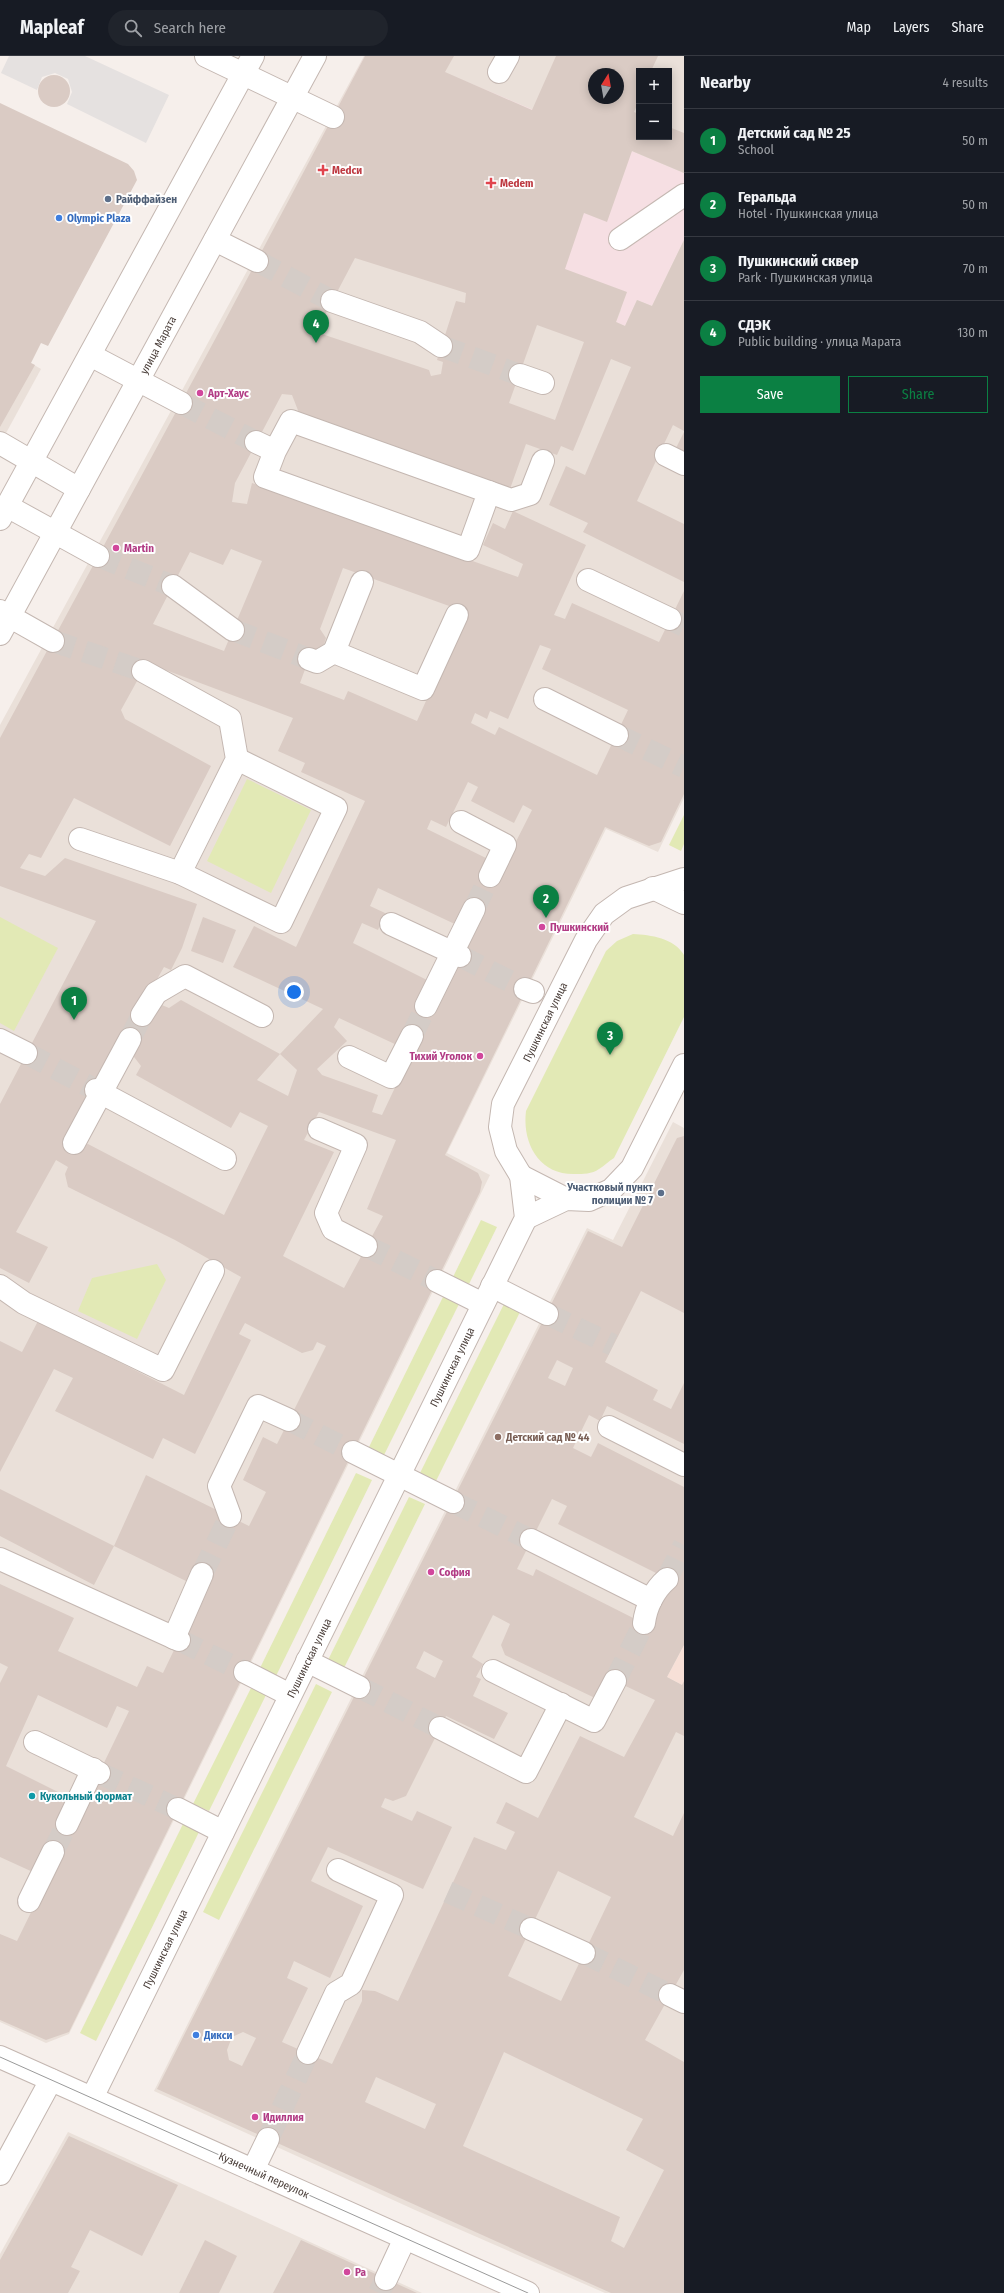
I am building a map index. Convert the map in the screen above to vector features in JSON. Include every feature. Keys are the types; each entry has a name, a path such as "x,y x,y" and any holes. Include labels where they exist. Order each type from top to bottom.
{"street":[{"path":"206,56 248,64 293,96 333,117"},
{"name":"улица Марата","path":"3,621 55,533 139,381 315,56"},
{"path":"98,556 55,533 3,513 90,355 199,151 248,64"},
{"path":"620,239 684,196"},
{"path":"215,240 256,261"},
{"path":"332,301 420,332 441,346"},
{"path":"90,355 181,403"},
{"path":"520,374 543,383"},
{"path":"489,492 468,550 265,477 265,447 290,421 489,492 511,500 530,494 543,461"},
{"path":"0,443 79,489"},
{"path":"588,580 670,619"},
{"path":"309,660 317,662 334,652 362,582"},
{"path":"173,586 233,630"},
{"path":"334,652 422,689 457,615"},
{"path":"3,621 53,640"},
{"path":"142,671 230,719 237,759 180,873"},
{"path":"546,699 617,735"},
{"path":"80,839 180,873 281,922 336,808 237,759"},
{"path":"461,822 505,845 490,876"},
{"name":"Пушкинская улица","path":"92,2098 526,1218 521,1176 506,1151 500,1127 504,1104 586,940 604,914 626,898 652,888 684,879"},
{"path":"652,888 684,903"},
{"path":"426,1006 456,955 474,909"},
{"path":"391,924 456,955"},
{"path":"142,1015 156,993 185,976 262,1016"},
{"path":"349,1057 391,1077 412,1036"},
{"path":"74,1143 98,1091 130,1039"},
{"path":"0,1040 26,1054"},
{"path":"521,1176 566,1199 589,1200 611,1190 632,1168 681,1079"},
{"path":"98,1091 225,1159"},
{"path":"319,1129 356,1145 326,1213 333,1229 366,1246"},
{"path":"526,1218 566,1199"},
{"path":"0,1286 24,1303 163,1370 213,1271"},
{"path":"437,1281 488,1295 547,1314"},
{"path":"230,1516 219,1486 258,1406 289,1420"},
{"path":"609,1427 684,1466"},
{"path":"353,1452 453,1502"},
{"path":"531,1540 651,1600"},
{"path":"0,1559 176,1639 202,1574"},
{"path":"644,1623 645,1612 651,1600 659,1586 666,1579"},
{"path":"307,1661 359,1687"},
{"path":"493,1670 594,1721 615,1681"},
{"path":"245,1672 290,1695"},
{"path":"440,1728 526,1772 561,1704"},
{"path":"35,1742 96,1771 67,1824"},
{"path":"178,1809 223,1832"},
{"path":"30,1901 53,1852"},
{"path":"308,2053 336,1993 351,1984 392,1895 338,1870"},
{"path":"531,1929 584,1953"},
{"name":"Кузнечный переулок","path":"0,2057 405,2238 519,2291"},
{"path":"0,2174 51,2080"},
{"path":"253,2170 268,2139"},
{"path":"386,2279 405,2238"}],"shaded area":[{"path":"9,56 85,56 169,95 146,143 67,104 72,92 68,79 55,73 42,77 37,90 1,73"},
{"path":"364,56 684,56 684,798 658,852 606,829 447,1153 490,1175 69,2034 46,2043 0,2022 0,725"},
{"name":"Medem","path":"365,56 405,56 684,173 684,240 652,306 637,300 625,326 616,322 621,310 293,193"},
{"path":"0,345 41,369 0,444"},
{"path":"673,1122 684,1128 684,1645 667,1677 684,1686 684,2293 605,2293 415,2210 154,2091 587,1228 613,1240"},
{"path":"684,1645 684,1686 667,1677"},
{"path":"68,2132 422,2293 0,2293 0,2254"}],"green space":[{"path":"247,779 311,810 271,893 207,861"},
{"path":"684,815 684,844 681,851 669,845"},
{"path":"0,917 58,948 14,1031 0,1023"},
{"path":"633,934 662,938 680,949 684,955 684,1017 614,1158 596,1171 590,1173 562,1173 543,1163 530,1145 525,1123 526,1111 606,951 617,941"},
{"path":"481,1220 497,1227 469,1284 453,1277"},
{"path":"157,1264 166,1280 137,1339 78,1311 92,1278"},
{"path":"443,1297 459,1304 384,1455 369,1447"},
{"path":"505,1302 521,1310 436,1481 420,1473"},
{"path":"356,1473 372,1480 276,1676 260,1668"},
{"path":"409,1497 425,1504 344,1668 328,1660"},
{"path":"316,1684 332,1692 219,1920 203,1912"},
{"path":"251,1688 266,1695 209,1811 193,1804"},
{"path":"183,1824 199,1832 96,2041 80,2033"}],"building":[{"path":"365,56 454,56 445,72 532,110 556,56 658,56 652,68 636,68 636,108 634,112 636,113 636,140 672,140 672,128 684,133 684,173 632,151 607,222 584,213 565,269 627,292 616,322 625,326 637,300 652,306 684,240 684,431 673,425 637,501 684,524 684,582 583,532 588,523 549,505 566,466 585,475 631,367 611,359 573,451 561,446 557,455 526,444 510,489 299,413 292,395 282,394 235,483 232,502 247,504 252,483 518,577 523,564 483,545 493,523 505,529 513,511 586,545 554,615 565,619 572,603 659,642 684,591 684,794 661,842 649,846 605,827 445,1155 478,1173 482,1182 480,1192 69,2032 46,2040 0,2020 0,1934 17,1941 59,1855 35,1873 0,1857 0,1683 8,1667 0,1663 0,1584 74,1618 58,1651 137,1687 147,1666 163,1673 209,1577 194,1578 186,1581 114,1546 146,1475 249,1526 266,1492 243,1480 263,1437 277,1444 326,1346 317,1342 313,1350 302,1353 245,1323 239,1334 251,1340 195,1454 163,1438 153,1459 55,1411 73,1378 54,1369 0,1472 0,1341 22,1352 38,1321 184,1395 241,1277 175,1240 68,1187 65,1174 68,1167 56,1160 16,1232 48,1247 29,1283 0,1268 0,1104 96,921 0,886 0,738 219,332","holes":["355,258 466,293 465,303 456,301 437,360 443,362 441,374 431,376 429,370 316,332","537,325 584,342 555,420 509,403","231,549 262,561 224,651 153,624 190,552 223,565","343,568 466,612 417,721 348,691 344,700 300,683 311,653 321,650 326,638 320,629","540,645 551,649 542,669 628,710 597,775 499,727 495,735 471,723 475,713 487,719 490,711 508,719","147,663 293,718 278,751 305,763 301,772 365,801 296,947 254,926 233,967 323,1009 280,1054 181,1000 169,1008 157,1003 138,1013 164,967 171,970 182,948 197,904 65,858 45,876 20,868 29,854 41,858 74,798 170,846 211,766 125,719 121,710","468,782 478,787 471,801 514,823 523,805 532,810 497,879 490,860 427,829 431,820 446,827","378,888 459,926 429,981 353,943 362,923 378,930 385,913 370,906","339,1018 399,1046 418,1039 382,1115 372,1112 378,1095 322,1075 317,1069 347,1041 334,1027","131,1053 141,1066 136,1075 231,1128 240,1112 268,1126 224,1215 88,1144 80,1147","280,1054 297,1070 288,1096 257,1080","319,1112 396,1140 367,1209 383,1216 344,1288 283,1256 334,1152 304,1140","38,1695 107,1728 117,1706 129,1711 73,1827 72,1799 6,1766"]},
{"path":"51,75 57,75 67,82 70,91 69,97 63,104 57,107 51,107 41,100 38,94 38,88 45,78"},
{"name":"Olympic Plaza","path":"0,103 128,164 134,171 137,180 48,346 41,343 31,363 35,365 0,427"},
{"path":"684,432 684,454 675,450"},
{"path":"203,917 236,930 223,963 191,951"},
{"path":"684,1136 684,1313 641,1291 605,1362 658,1390 653,1400 671,1409 684,1383 684,1444 607,1406 600,1421 589,1415 573,1448 591,1457 598,1443 684,1487 684,1645 667,1677 682,1685 684,1681 684,1736 676,1732 634,1817 673,1836 684,1813 684,1970 645,2040 684,2062 684,2293 611,2293 157,2089 588,1231 622,1247 677,1138","holes":["557,1360 573,1368 565,1386 548,1378","552,1499 567,1506 558,1524 674,1582 667,1596 662,1593 653,1611 658,1614 651,1627 536,1569 533,1576 517,1569","493,1615 510,1624 501,1645 505,1655 595,1698 615,1681 655,1700 624,1757 580,1736 538,1818 506,1802 496,1823 515,1832 506,1850 474,1837 398,2001 375,1991 362,1990 362,2001 332,2064 282,2042 308,1988 287,1978 294,1961 330,1978 363,1906 311,1881 328,1847 423,1889 452,1827 417,1811 412,1821 381,1807 385,1798 393,1801 406,1796 446,1716 494,1739 508,1713 473,1696 481,1679 476,1677 483,1664 472,1657","424,1651 443,1661 435,1678 416,1668","558,1871 611,1897 561,2001 508,1976","243,2032 256,2038 242,2066 229,2060 227,2050 232,2037","504,2052 643,2119 626,2150 664,2170 624,2248 611,2241 620,2217 463,2146","376,2077 436,2104 425,2129 365,2102"]},
{"path":"0,1489 114,1546 94,1585 0,1536"},
{"path":"69,2136 178,2185 142,2256 90,2230 71,2267 80,2271 68,2293 0,2293 0,2260"},
{"path":"205,2240 237,2256 219,2293 179,2293"},
{"path":"301,2240 417,2293 273,2293"}],"tunnel":[{"path":"257,261 332,301"},
{"path":"441,346 520,375"},
{"path":"181,403 256,442"},
{"path":"98,556 173,586"},
{"path":"670,619 684,626"},
{"path":"233,630 309,659"},
{"path":"53,641 143,671"},
{"path":"617,735 684,767"},
{"path":"474,909 490,876"},
{"path":"460,956 525,989"},
{"path":"412,1036 426,1006"},
{"path":"130,1039 142,1015"},
{"path":"26,1053 96,1090"},
{"path":"366,1246 437,1281"},
{"path":"547,1314 613,1345"},
{"path":"289,1420 353,1452"},
{"path":"453,1502 531,1540"},
{"path":"202,1574 230,1516"},
{"path":"667,1579 684,1545"},
{"path":"615,1681 644,1623"},
{"path":"179,1640 245,1672"},
{"path":"359,1687 440,1728"},
{"path":"99,1773 178,1809"},
{"path":"53,1852 67,1824"},
{"path":"448,1892 531,1929"},
{"path":"584,1953 670,1995"},
{"path":"268,2139 308,2053"},
{"path":"379,2293 386,2279"}],"tram line":[{"path":"0,2057 528,2293"}],"place":[{"name":"Medси","path":"323,170"},
{"name":"Medem","path":"491,183"},
{"name":"Райффайзен","path":"108,199"},
{"name":"Olympic Plaza","path":"59,218"},
{"name":"СДЭК","path":"316,343"},
{"name":"Арт-Хаус","path":"200,393"},
{"name":"Martin","path":"116,548"},
{"name":"Геральда","path":"546,918"},
{"name":"Пушкинский","path":"542,927"},
{"name":"Детский сад № 25","path":"74,1020"},
{"name":"Пушкинский сквер","path":"610,1055"},
{"name":"Тихий Уголок","path":"480,1056"},
{"name":"Участковый пункт полиции № 7","path":"661,1193"},
{"name":"Детский сад № 44","path":"498,1437"},
{"name":"София","path":"431,1572"},
{"name":"Кукольный формат","path":"32,1796"},
{"name":"Дикси","path":"196,2035"},
{"name":"Идиллия","path":"255,2117"},
{"name":"Ра","path":"347,2272"}]}
